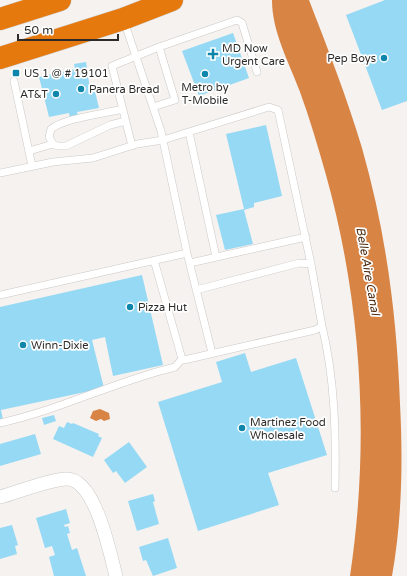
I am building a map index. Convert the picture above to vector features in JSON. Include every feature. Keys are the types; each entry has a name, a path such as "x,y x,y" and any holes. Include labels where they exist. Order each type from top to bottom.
{"highway":[{"path":"0,19 60,0"},
{"path":"0,58 123,19 172,0"}],"street":[{"path":"0,497 60,480 71,480 81,485 93,503 104,533 116,576"}],"lane":[{"path":"123,19 163,140 187,253 212,353"},
{"path":"132,146 112,66 159,47 237,20 242,23 257,72"},
{"path":"153,107 175,100 159,47"},
{"path":"14,80 32,166"},
{"path":"0,173 53,162 93,158 132,146 163,140 270,107 278,110 306,237 322,326 329,354 336,446 335,488"},
{"path":"53,144 49,133 55,126 68,120 101,115 123,109"},
{"path":"29,151 53,144 57,146 66,146 110,125 126,121"},
{"path":"189,132 216,257"},
{"path":"190,263 306,237"},
{"path":"0,295 187,253"},
{"path":"154,260 182,358"},
{"path":"196,290 299,263 311,264"},
{"path":"182,358 190,360 212,353 315,330 322,326"},
{"path":"0,423 175,367 182,358"}],"water":[{"name":"Belle Aire Canal","path":"272,0 309,0 356,129 378,211 393,307 401,425 400,512 392,576 350,576 360,475 361,425 355,324 348,273 326,175 304,102 278,35"},
{"path":"100,409 109,413 110,419 104,421 101,419 96,421 90,418 93,411"}],"building":[{"name":"Pep Boys","path":"385,0 407,0 407,101 382,110 346,15"},
{"path":"233,33 249,78 199,96 182,51"},
{"path":"86,62 90,89 94,87 99,108 77,112 78,116 70,118 69,113 49,117 39,77 75,69 74,64"},
{"path":"266,125 282,196 254,203 254,207 244,210 253,244 225,250 216,215 244,209 226,134"},
{"path":"142,275 163,365 113,376 105,337 92,340 104,388 1,410 3,420 0,421 0,307"},
{"name":"Martinez Food Wholesale","path":"245,353 251,372 296,358 327,455 268,473 279,505 198,531 158,402 222,382 216,362"},
{"path":"54,415 56,421 44,425 42,418"},
{"path":"67,422 99,434 98,436 102,438 93,457 53,439 59,426 64,428"},
{"path":"35,434 41,454 0,466 0,444"},
{"path":"129,442 147,467 125,483 116,471 113,473 104,460"},
{"path":"153,494 155,501 153,502 159,524 137,531 128,501"},
{"path":"66,509 70,523 64,525 65,527 68,526 70,533 67,534 72,550 77,548 86,576 54,576 49,557 55,555 52,546 45,548 36,518"},
{"path":"12,525 18,545 15,546 17,554 0,559 0,528"},
{"path":"168,538 177,568 153,576 146,560 143,561 139,547"}],"place":[{"name":"MD Now Urgent Care","path":"213,54"},
{"name":"Pep Boys","path":"384,58"},
{"name":"US 1 @ # 19101","path":"16,73"},
{"name":"Metro by T-Mobile","path":"205,74"},
{"name":"Panera Bread","path":"81,89"},
{"name":"AT&T","path":"56,94"},
{"name":"Pizza Hut","path":"130,307"},
{"name":"Winn-Dixie","path":"23,345"},
{"name":"Martinez Food Wholesale","path":"242,428"}]}
